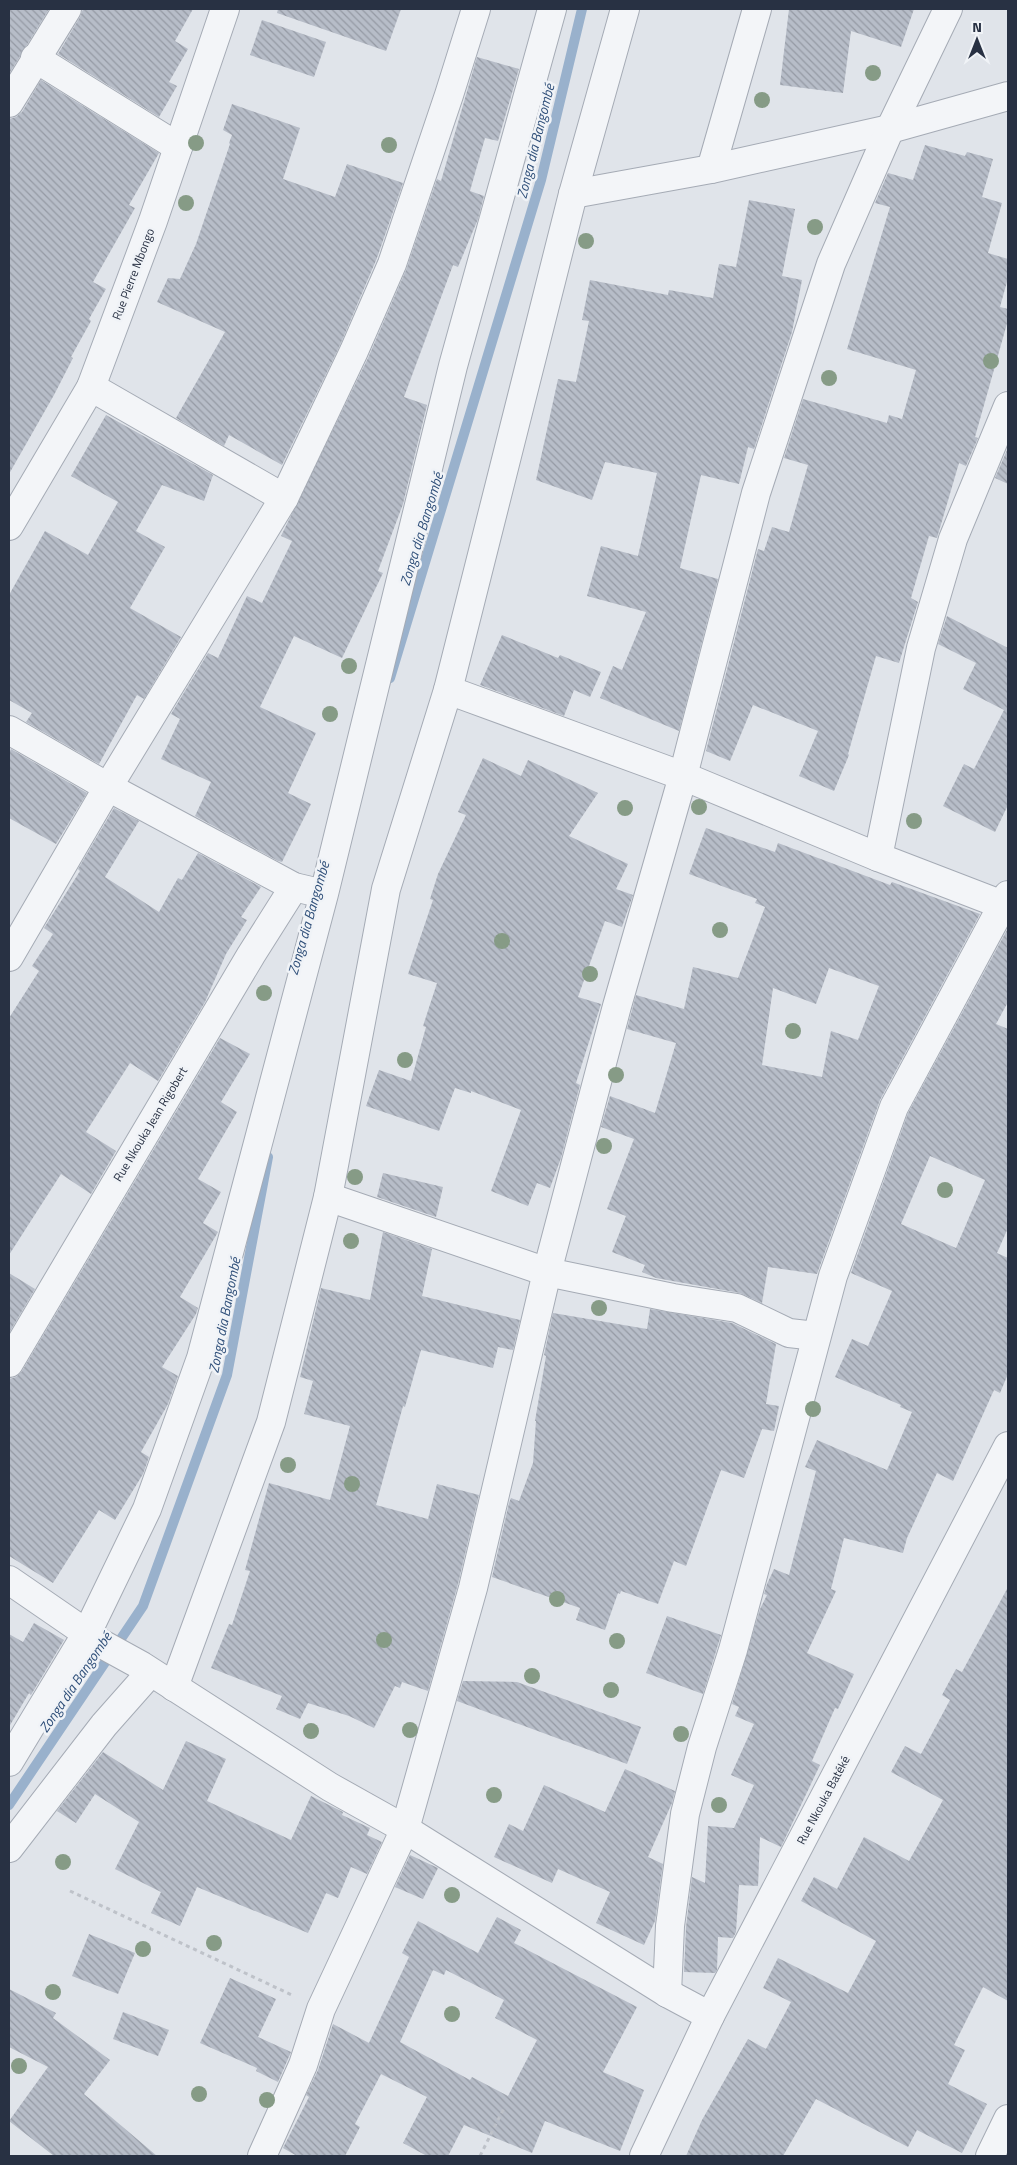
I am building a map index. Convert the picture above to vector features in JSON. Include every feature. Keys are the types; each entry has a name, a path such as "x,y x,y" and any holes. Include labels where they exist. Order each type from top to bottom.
{"street":[{"path":"9,103 67,9"},
{"name":"Rue Pierre Mbongo","path":"9,526 91,387 153,222 225,9"},
{"path":"9,957 108,787 284,498 354,351 392,264 476,9"},
{"path":"9,1762 94,1638 147,1509 201,1358 324,894 453,366 552,9"},
{"path":"174,1687 271,1422 328,1197 386,889 448,690 573,194 625,9"},
{"path":"711,169 757,9"},
{"path":"262,2156 302,2065 322,2009 406,1829 473,1588 547,1272 617,1006 682,776 756,493 831,264 890,130 948,9"},
{"path":"36,58 178,147"},
{"path":"573,194 711,169 890,130 1008,96"},
{"path":"91,387 284,498"},
{"path":"878,856 921,648 954,539 1008,406"},
{"path":"448,690 682,776 878,856 1006,902 894,1106 833,1276 733,1650 702,1747 685,1814 670,1926 667,1993"},
{"path":"9,730 108,787 294,887 324,894"},
{"name":"Rue Nkouka Jean Rigobert","path":"9,1363 251,955 294,887"},
{"path":"328,1197 547,1272 673,1298 737,1308 789,1333 816,1336"},
{"name":"Rue Nkouka Batéké","path":"644,2156 710,2016 1008,1446"},
{"path":"9,1580 94,1638 330,1787 406,1829 667,1993 710,2016"},
{"path":"9,1848 146,1670"},
{"path":"990,2156 1008,2119"}],"path":[{"path":"70,1891 322,2009"},
{"path":"480,2156 504,2108"}],"building":[{"path":"9,9 49,9 9,74"},
{"path":"83,9 193,9 175,41 188,49 169,82 177,86 159,117 58,54"},
{"path":"278,9 401,9 386,51 277,13"},
{"path":"789,9 914,9 901,47 851,31 843,93 780,85"},
{"path":"262,20 326,42 314,77 250,55"},
{"path":"477,57 519,69 498,141 485,138 470,191 484,196 478,219 458,267 453,265 404,397 427,405 403,504 378,571 383,573 342,658 294,636 260,707 316,733 288,793 311,804 282,862 195,816 211,782 161,759 180,719 171,714 208,653 218,658 247,596 262,603 292,541 281,536 368,358 406,270 437,179 441,181"},
{"path":"41,80 159,153 129,205 135,208 93,282 106,289 89,319 91,321 71,357 73,358 54,395 9,474 9,119 16,117 22,112"},
{"path":"232,104 300,128 283,179 335,197 347,164 403,183 377,258 340,345 282,465 229,435 224,446 176,418 225,332 157,302 168,278 180,279 196,244 230,144 232,135 223,130"},
{"path":"925,145 965,156 967,152 993,159 982,197 1002,203 988,253 1008,259 1008,278 1000,307 1008,309 1008,320 975,437 978,438 966,466 959,463 937,538 929,536 911,598 918,602 899,663 876,656 849,755 834,791 799,776 818,731 753,705 730,761 706,751 758,549 764,551 772,527 789,532 808,465 784,458 803,399 887,423 889,415 902,419 916,370 847,349 890,207 875,203 888,173 913,180"},
{"path":"749,200 795,209 782,276 802,280 792,332 754,449 748,447 739,484 701,475 680,568 718,579 679,731 600,698 613,666 622,670 646,612 587,596 601,546 638,556 657,473 605,462 592,500 536,480 558,379 576,382 589,321 582,320 590,280 668,295 669,290 713,298 719,264 736,267"},
{"path":"106,415 213,475 204,501 162,485 136,531 165,547 130,608 181,637 144,699 137,695 99,764 26,722 32,713 9,700 9,595 45,531 88,555 118,502 71,476"},
{"path":"1008,451 1008,484 995,478"},
{"path":"947,616 1008,648 1008,805 995,832 943,806 964,764 974,769 1004,710 963,689 976,663 938,644"},
{"path":"502,635 558,658 560,655 601,672 590,697 574,690 564,716 480,685"},
{"path":"11,749 87,793 56,844 9,818 9,753"},
{"path":"483,758 521,776 528,760 598,793 569,836 628,864 616,889 633,895 622,927 605,921 578,997 601,1004 576,1083 580,1085 561,1158 550,1188 537,1183 528,1206 491,1191 521,1110 471,1091 471,1093 455,1088 439,1131 366,1106 379,1070 411,1081 426,1027 423,1026 437,983 408,974 433,900 430,899 438,874 466,815 458,812"},
{"path":"114,808 139,821 105,877 159,912 178,878 182,880 198,853 261,887 241,917 247,920 226,954 205,1002 158,1081 130,1063 86,1132 116,1151 91,1194 61,1174 9,1255 9,1018 39,971 32,966 53,934 44,928 80,871 78,869"},
{"path":"706,828 775,852 778,843 890,885 892,882 980,914 880,1100 817,1274 768,1267 762,1303 740,1293 656,1278 642,1272 645,1265 612,1252 626,1216 607,1209 634,1139 601,1127 610,1096 655,1113 676,1043 627,1029 636,995 684,1009 693,967 738,978 765,907 755,903 757,899 689,874","holes":["829,968 879,986 858,1040 831,1031 822,1077 762,1065 773,988 816,1004"]},
{"path":"1008,928 1008,1002 996,1024 1008,1029 1008,1228 997,1253 1008,1258 1008,1374 1000,1393 994,1390 953,1481 937,1473 907,1538 903,1553 844,1538 831,1589 836,1591 807,1653 854,1674 838,1709 835,1708 812,1761 820,1765 781,1847 760,1837 758,1886 739,1885 736,1932 733,1938 718,1937 717,1970 715,1973 684,1972 686,1927 692,1877 705,1883 708,1826 734,1828 754,1785 731,1775 754,1724 735,1716 739,1707 732,1704 760,1609 767,1595 764,1594 767,1584 774,1569 789,1575 816,1471 805,1467 817,1440 887,1470 912,1412 900,1407 901,1405 835,1377 852,1339 868,1346 892,1291 851,1273 908,1113","holes":["930,1156 985,1180 956,1248 901,1224"]},
{"path":"220,1038 250,1054 221,1102 237,1112 198,1179 221,1192 203,1223 218,1232 180,1297 198,1308 162,1367 178,1376 168,1404 141,1452 149,1457 143,1474 115,1520 99,1510 53,1583 9,1556 9,1379 16,1377 22,1371"},
{"path":"383,1173 443,1187 436,1217 377,1197"},
{"path":"383,1232 432,1249 422,1296 520,1320 513,1350 498,1347 493,1368 421,1350 405,1407 403,1406 376,1505 428,1519 437,1484 479,1495 458,1584 428,1691 402,1682 400,1688 395,1686 374,1728 349,1716 308,1703 300,1719 276,1709 282,1696 211,1668 229,1624 232,1625 250,1571 245,1570 269,1483 330,1500 350,1426 304,1414 313,1381 300,1377 321,1288 370,1300"},
{"path":"9,1273 35,1289 9,1333"},
{"path":"650,1309 732,1323 776,1344 766,1404 779,1406 774,1431 762,1429 744,1478 721,1470 686,1566 674,1561 658,1604 621,1591 620,1594 618,1593 605,1630 576,1620 580,1608 492,1577 509,1503 511,1498 519,1501 533,1463 535,1421 546,1356 544,1355 553,1313 647,1329"},
{"path":"1008,1587 1008,2001 983,1987 954,2045 965,2050 948,2084 987,2104 962,2153 917,2130 908,2147 816,2099 783,2156 686,2156 702,2120 748,2039 766,2049 791,2002 763,1988 778,1958 848,1993 876,1941 801,1901 814,1877 837,1889 864,1837 909,1861 943,1800 891,1772 905,1746 921,1754 950,1700 942,1695 956,1669 962,1672"},
{"path":"667,1616 721,1635 703,1694 646,1673"},
{"path":"34,1623 64,1640 9,1727 9,1634 23,1642"},
{"path":"463,1681 517,1682 641,1727 627,1764 457,1701"},
{"path":"186,1741 226,1759 207,1801 291,1840 311,1796 343,1812 342,1815 370,1828 367,1835 382,1842 367,1874 351,1867 338,1898 326,1893 308,1933 197,1887 180,1926 151,1913 161,1892 115,1869 139,1822 95,1794 76,1823 57,1811 103,1752 163,1790"},
{"path":"625,1769 675,1791 672,1803 648,1857 663,1864 655,1921 644,1945 596,1923 610,1892 558,1869 552,1883 494,1857 509,1824 523,1831 544,1785 605,1812"},
{"path":"410,1855 438,1868 423,1899 395,1887"},
{"path":"497,1917 521,1930 514,1943 637,2007 603,2072 644,2090 620,2151 545,2121 532,2153 464,2125 448,2156 427,2156 403,2143 427,2097 381,2074 355,2124 360,2127 345,2156 297,2156 283,2148 309,2097 306,2095 318,2070 333,2024 369,2043 409,1957 402,1953 418,1921 478,1953","holes":["433,1970 444,1975 446,1970 504,2000 495,2018 537,2040 508,2096 472,2077 470,2080 400,2042"]},
{"path":"89,1934 135,1953 118,1994 72,1976"},
{"path":"230,1978 276,1999 258,2037 291,2052 278,2082 256,2071 257,2068 200,2043"},
{"path":"9,1989 56,2013 53,2018 110,2060 84,2094 157,2156 54,2156 9,2121 48,2067 9,2047"},
{"path":"123,2012 169,2030 158,2056 113,2039"}],"waterway":[{"name":"Zonga dia Bangombé","path":"390,678 541,180 582,9"},
{"name":"Zonga dia Bangombé","path":"9,1805 143,1606 227,1375 268,1157"}]}
